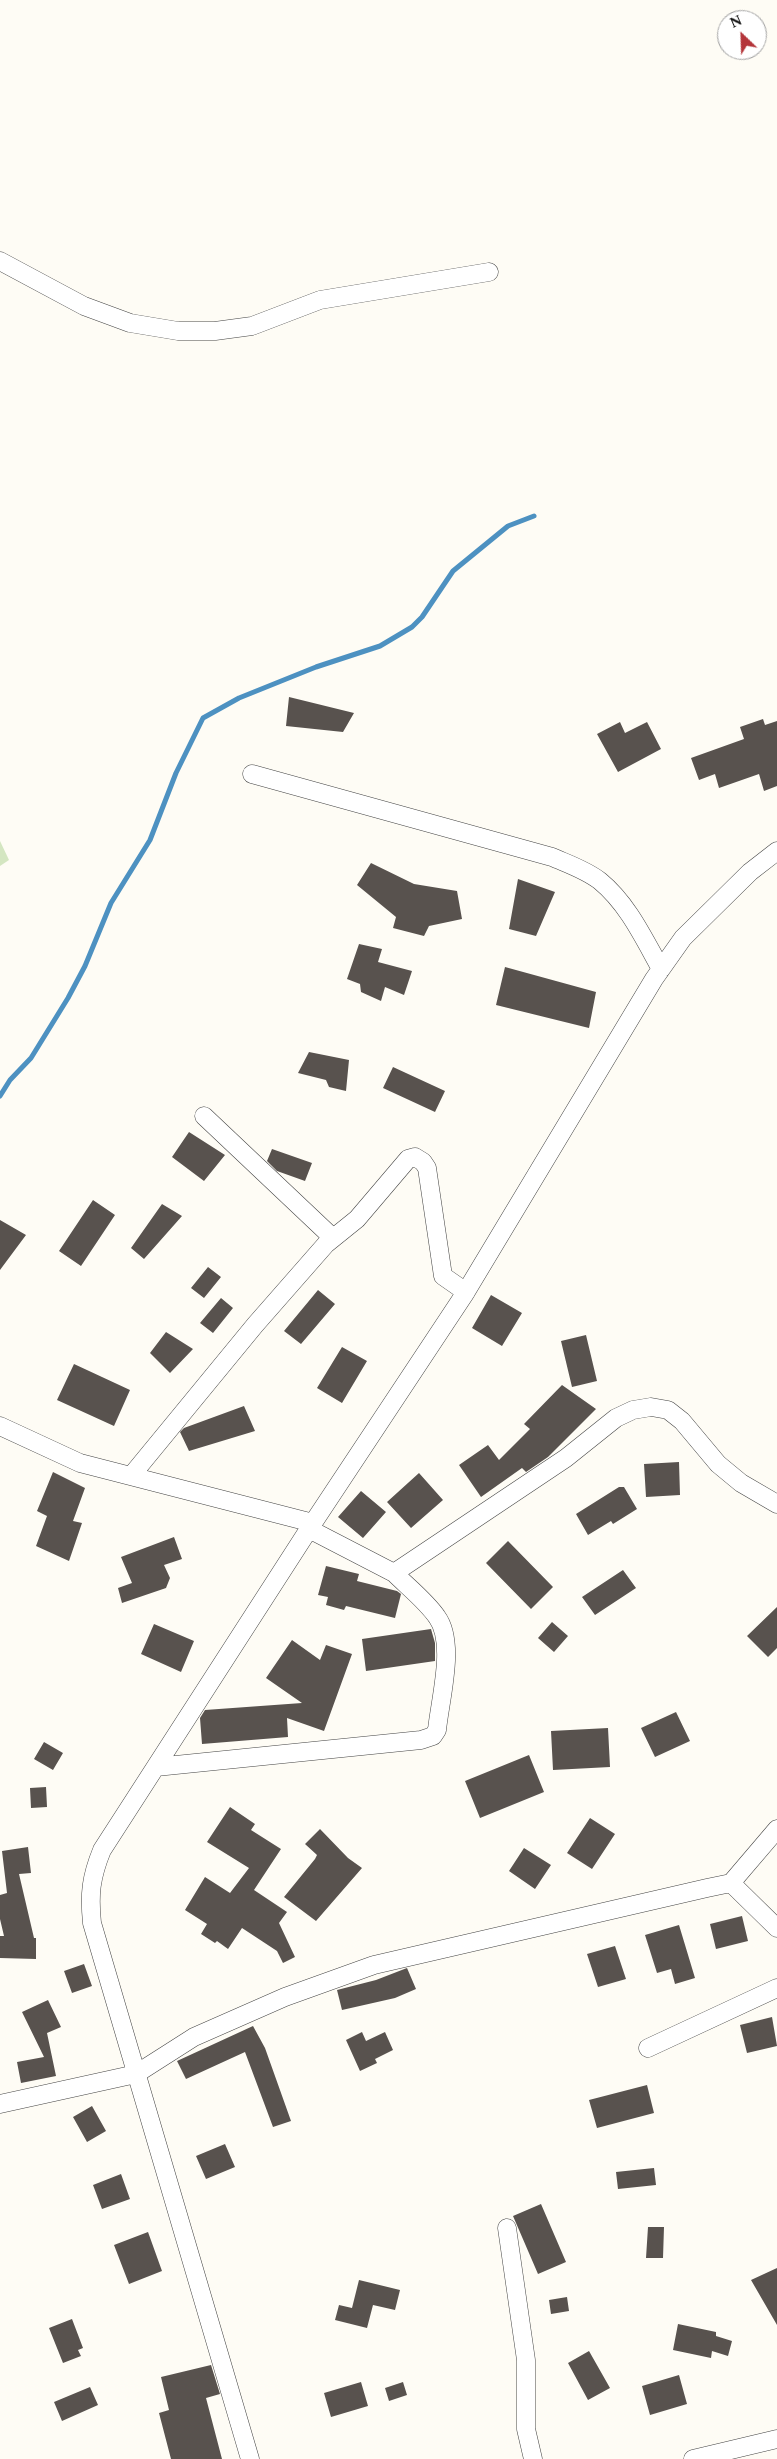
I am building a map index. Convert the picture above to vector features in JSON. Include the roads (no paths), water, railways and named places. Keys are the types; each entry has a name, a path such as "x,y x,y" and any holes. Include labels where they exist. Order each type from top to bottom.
{"street":[{"path":"0,261 84,306 130,322 178,331 215,331 252,326 320,300 489,272"},
{"path":"252,774 552,857 577,868 599,880 617,898 662,969"},
{"path":"250,2459 92,1923 90,1899 93,1872 102,1850 156,1766 311,1526 466,1292 662,969 696,924 750,872 777,851"},
{"path":"204,1116 333,1238"},
{"path":"131,1476 255,1325 333,1238 357,1219 400,1165 408,1158 415,1157 427,1168 444,1276 466,1292"},
{"path":"394,1573 566,1458 616,1418 633,1410 651,1407 668,1410 682,1421 718,1464 742,1483 777,1504"},
{"path":"0,1426 80,1463 311,1526 394,1573 437,1616 444,1629 447,1648 437,1730 433,1736 421,1740 156,1766"},
{"path":"0,2104 136,2074 194,2037 285,1997 374,1966 731,1883 777,1829"},
{"path":"731,1883 777,1928"},
{"path":"648,2048 777,1988"},
{"path":"507,2228 526,2360 526,2429 533,2459"},
{"path":"693,2459 777,2439"}],"waterway":[{"path":"0,1096 10,1080 31,1058 68,998 85,966 111,903 150,840 176,773 203,718 239,698 316,667 380,646 412,627 422,617 453,571 508,526 534,516"}]}
